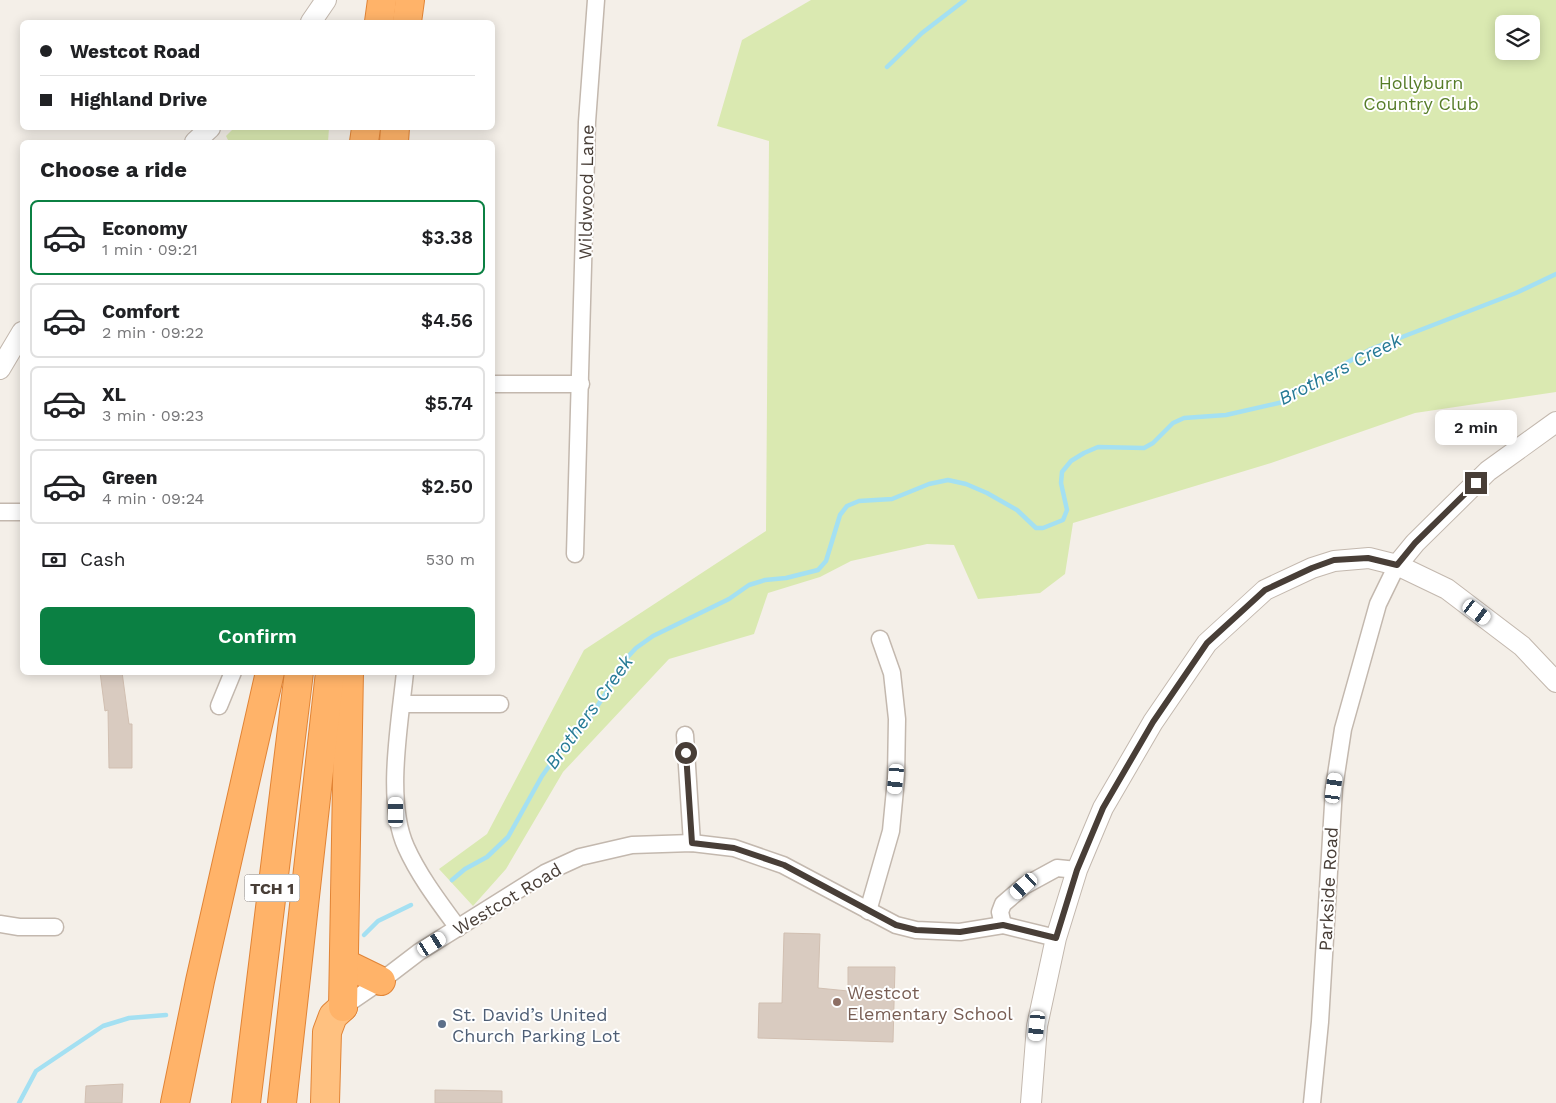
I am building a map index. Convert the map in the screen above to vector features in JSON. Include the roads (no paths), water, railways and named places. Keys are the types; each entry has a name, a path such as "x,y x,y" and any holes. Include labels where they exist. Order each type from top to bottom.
{"highway":[{"path":"379,20 382,0"},
{"path":"407,20 410,0"},
{"path":"177,1096 269,675"},
{"name":"TCH 1","path":"246,1103 299,675"},
{"name":"TCH 1","path":"282,1103 330,675"},
{"path":"340,1103 349,675"},
{"path":"344,963 381,981"},
{"path":"325,1103 327,1032 333,1016 343,1006"}],"street":[{"path":"312,20 326,0"},
{"name":"Wildwood Lane","path":"575,554 587,122 596,0"},
{"path":"197,140 208,130"},
{"path":"0,369 20,335"},
{"path":"495,384 581,384"},
{"path":"1397,565 1415,543 1488,471 1556,422"},
{"path":"0,512 20,512"},
{"path":"1030,1103 1037,1026 1056,938 1077,870 1103,808 1153,722 1207,643 1265,590 1334,560 1368,558 1397,565 1447,589 1522,646 1556,682"},
{"name":"Parkside Road","path":"1312,1103 1320,1022 1334,788 1343,729 1378,604 1397,565"},
{"path":"868,911 891,831 896,779 897,719 892,673 880,639"},
{"path":"219,706 232,675"},
{"path":"405,675 396,760 396,812 405,845 422,878 458,928"},
{"path":"402,704 500,704"},
{"path":"685,735 692,843"},
{"name":"Westcot Road","path":"343,1006 381,981 419,952 545,873 580,857 632,845 692,843 734,848 784,865 827,886 868,911 896,925 916,930 960,932 1003,925 1056,938"},
{"path":"1003,925 1000,912 1003,904 1024,886 1057,868 1077,870"},
{"path":"0,924 19,927 55,927"}],"waterway":[{"path":"887,67 922,33 965,0"},
{"name":"Brothers Creek","path":"452,880 465,869 487,857 508,837 542,776 572,734 583,728 613,682 624,661 636,648 653,636 729,599 749,585 818,570 826,561 840,515 847,506 859,501 892,499 929,484 948,480 966,484 987,493 1017,510 1036,528 1043,528 1063,520 1067,510 1061,483 1062,472 1071,461 1084,453 1098,447 1144,448 1153,443 1173,423 1184,418 1226,415 1283,402 1304,387 1371,349 1516,293 1556,274"},
{"name":"Brothers Creek","path":"364,935 378,921 411,905"},
{"name":"Brothers Creek","path":"19,1103 36,1071 103,1026 129,1018 166,1015"}],"place":[{"name":"Westcot Elementary School","path":"837,1002"},
{"name":"St. David’s United Church Parking Lot","path":"442,1024"}],"park label":[{"name":"Hollyburn Country Club","path":"1421,92"}]}
